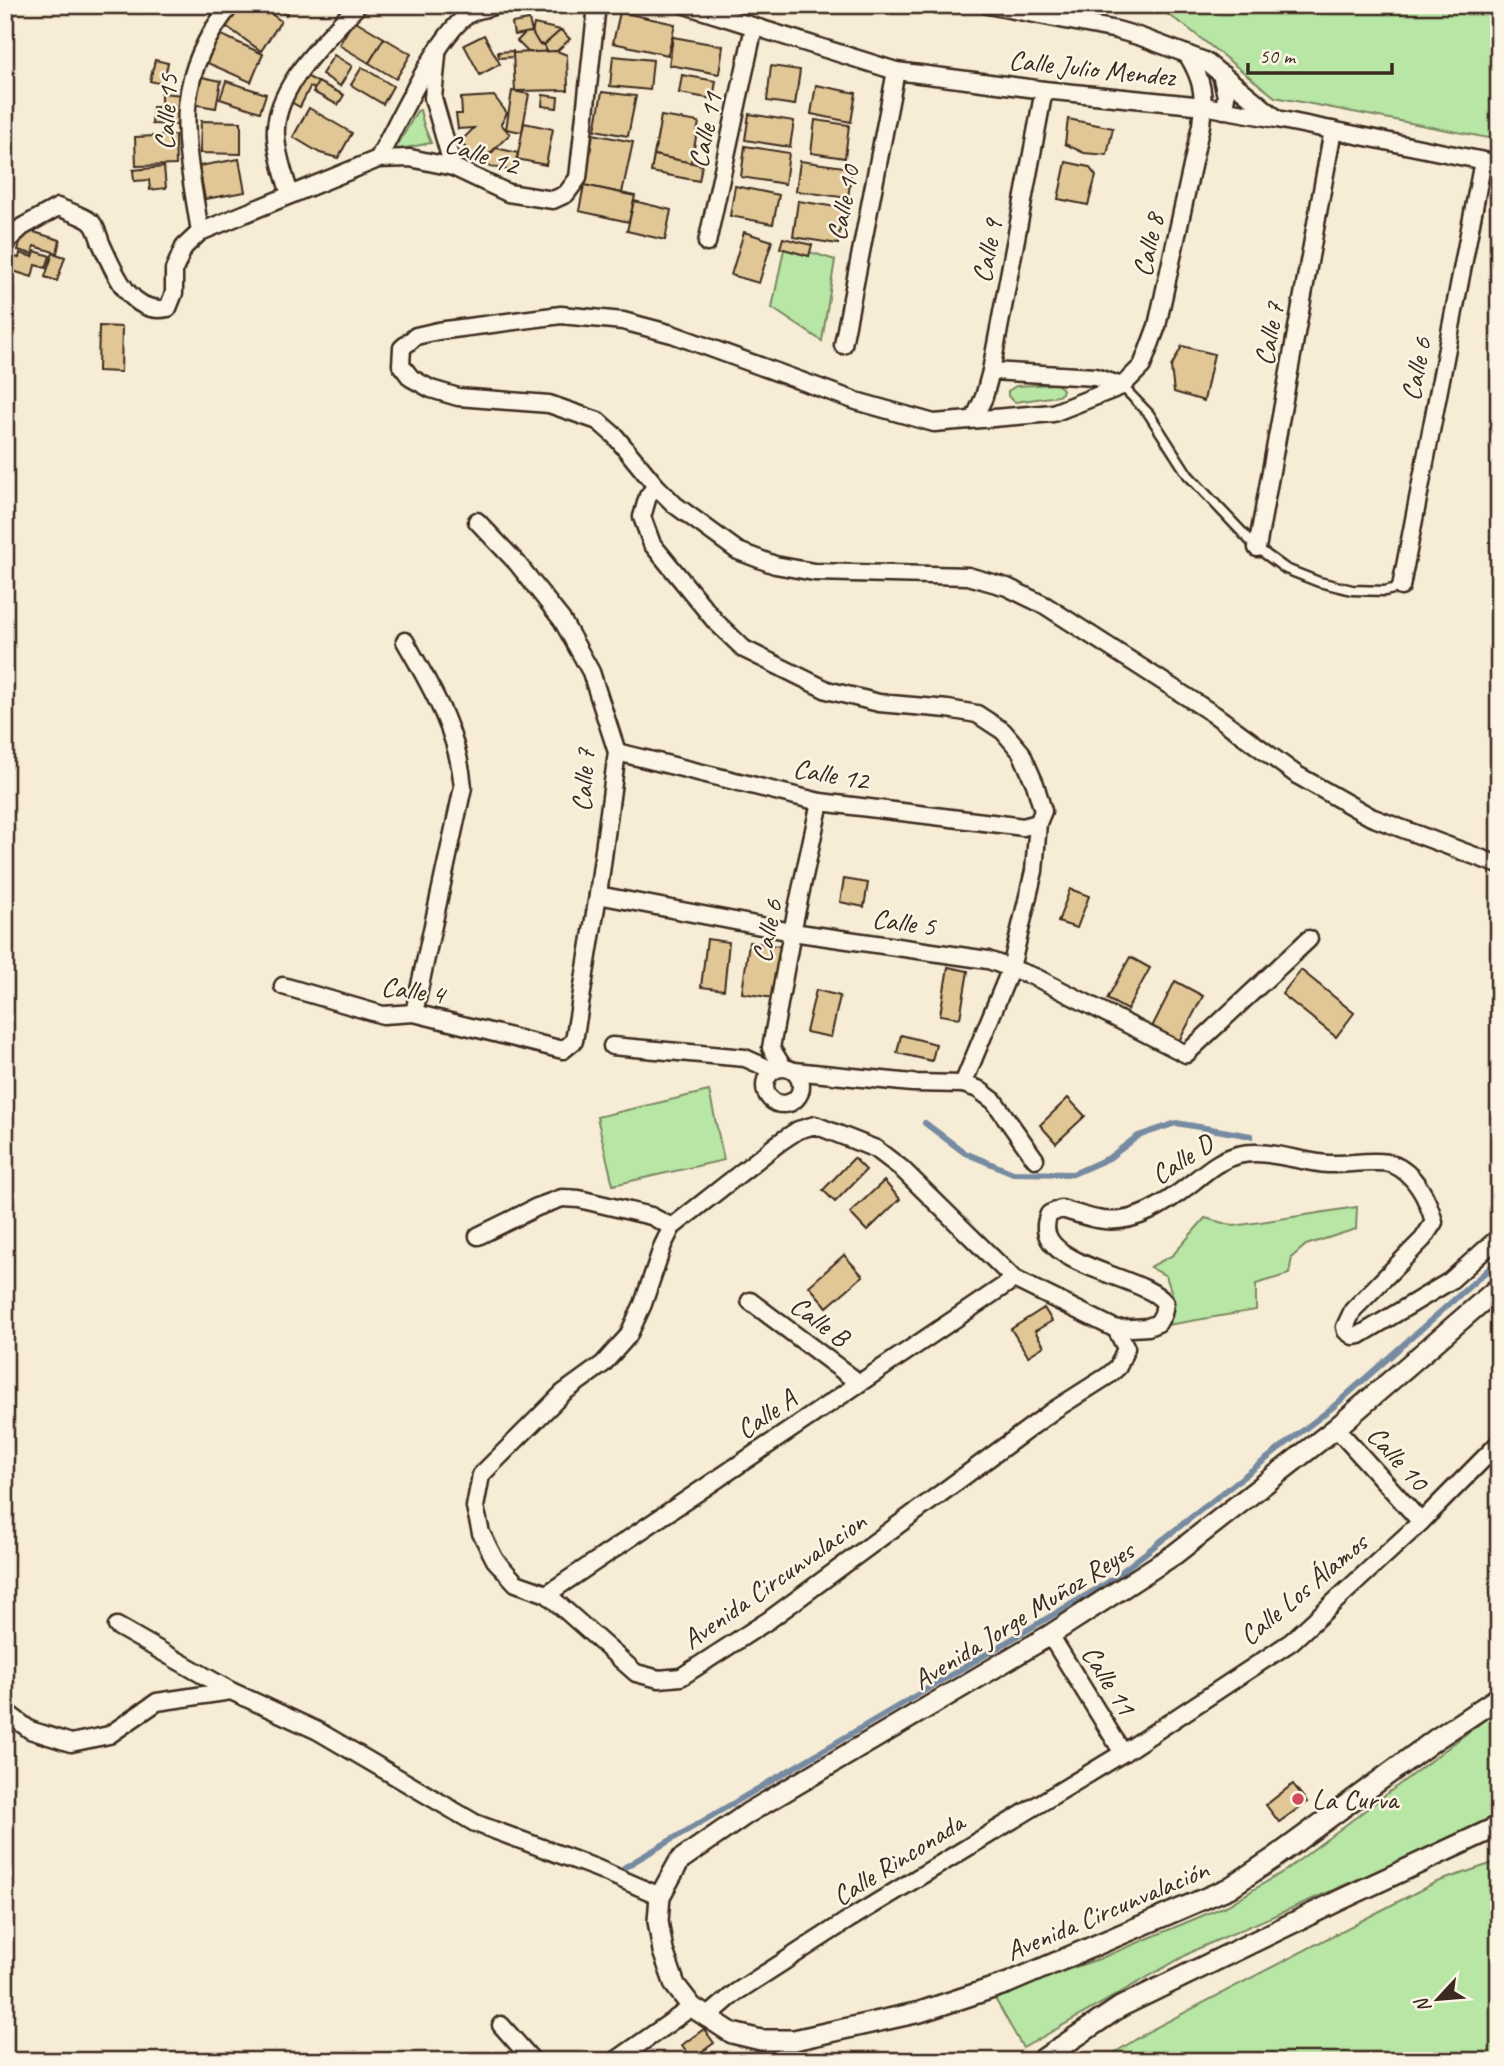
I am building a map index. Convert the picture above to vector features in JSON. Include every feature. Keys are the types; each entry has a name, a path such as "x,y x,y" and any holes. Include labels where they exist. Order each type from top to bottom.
{"street":[{"name":"Calle 15","path":"200,232 186,142 188,87 206,37 231,5"},
{"path":"289,195 275,137 278,110 311,56 358,5"},
{"path":"377,159 438,49 458,23 470,9 497,5"},
{"name":"Calle 12","path":"200,232 377,159 410,158 453,167 508,193 553,200 566,194 578,178 597,5"},
{"name":"Calle Julio Mendez","path":"685,5 895,71 1203,106 1491,162"},
{"path":"988,5 1117,30 1205,61 1277,119"},
{"name":"Calle 11","path":"707,243 754,27"},
{"path":"438,49 433,98 453,167"},
{"path":"1187,54 1201,82 1203,106"},
{"name":"Calle 10","path":"843,345 895,71"},
{"path":"1221,74 1226,85 1224,110"},
{"name":"Calle 9","path":"974,419 991,371 1044,90"},
{"name":"Calle 8","path":"1122,386 1142,366 1157,326 1203,106"},
{"name":"Calle 7","path":"1257,548 1333,130"},
{"name":"Calle 6","path":"1401,587 1491,162"},
{"path":"5,243 22,227 58,207 92,223 127,291 138,304 154,311 168,308 174,293 174,270 184,247 200,232"},
{"path":"1122,386 1053,412 1024,417 934,423 856,401 672,334 623,321 561,315 468,326 416,336 402,348 401,365 411,378 431,389 458,397 549,404 598,421 615,436 675,505 738,551 775,565 814,572 968,576 1007,587 1057,614 1215,715 1297,775 1371,817 1499,865"},
{"path":"991,371 1095,377 1122,386"},
{"path":"656,486 648,496 642,517 652,544 715,621 744,649 827,690 879,703 948,709 977,715 1003,732 1021,752 1043,811 1038,823 1034,871 1011,968 963,1084"},
{"name":"Calle 7","path":"477,521 517,563 562,620 591,671 617,752 598,895 574,1041"},
{"path":"405,641 439,701 460,758 463,787 414,1013"},
{"name":"Calle 12","path":"617,752 820,802 1023,827 1038,823"},
{"name":"Calle 6","path":"783,1070 771,1048 820,802"},
{"name":"Calle 5","path":"598,895 792,932 988,960 1035,977 1186,1054 1309,939"},
{"name":"Calle 4","path":"283,986 383,1015 414,1013 564,1050 574,1041"},
{"path":"612,1046 745,1058 783,1070 912,1083 963,1084 978,1089 994,1101 1035,1159"},
{"path":"783,1070 800,1080 800,1092 787,1104 773,1101 768,1096 764,1082 783,1070"},
{"path":"787,1104 798,1130 815,1125 876,1149 901,1168 1014,1279 1116,1329"},
{"name":"Avenida Circunvalacion","path":"798,1130 672,1227 628,1336 603,1364 562,1393 481,1475 475,1507 481,1533 495,1560 516,1583 547,1594 636,1672 659,1679 681,1677 769,1619 1054,1410 1109,1376 1118,1367 1126,1348 1116,1329"},
{"name":"Calle D","path":"1116,1329 1148,1327 1158,1323 1165,1303 1159,1295 1148,1289 1096,1271 1060,1250 1048,1239 1045,1225 1049,1214 1061,1209 1098,1220 1120,1221 1140,1216 1164,1203 1216,1163 1243,1154 1282,1156 1327,1164 1391,1163 1408,1175 1423,1192 1434,1222 1423,1239 1353,1310 1345,1327 1353,1336 1360,1335 1450,1281 1499,1237"},
{"path":"478,1236 537,1207 562,1198 579,1199 651,1216 672,1227"},
{"name":"Calle A","path":"547,1594 1014,1279"},
{"name":"Avenida Jorge Muñoz Reyes","path":"699,2012 675,1985 663,1951 658,1921 660,1896 680,1860 748,1813 1050,1635 1175,1554 1336,1429 1499,1287"},
{"name":"Calle B","path":"750,1301 859,1383"},
{"name":"Calle 10","path":"1336,1429 1421,1522"},
{"name":"Calle Los Álamos","path":"1123,1753 1291,1642 1421,1522 1499,1443"},
{"path":"117,1626 231,1691 318,1731 475,1823 596,1868 660,1896"},
{"name":"Calle 11","path":"1050,1635 1123,1753"},
{"path":"5,1711 30,1730 71,1743 109,1735 157,1702 231,1691"},
{"name":"Avenida Circunvalación","path":"699,2012 732,2033 761,2040 794,2040 920,2012 1008,1983 1228,1888 1499,1697"},
{"name":"Calle Rinconada","path":"615,2061 735,1993 848,1920 1123,1753"},
{"path":"1040,2061 1120,2007 1499,1826"},
{"path":"501,2025 533,2061"}],"lane":[{"path":"1122,386 1149,414 1188,475 1257,548 1286,569 1319,582 1352,590 1385,591 1401,587"}],"green space":[{"path":"1110,5 1499,5 1499,140 1275,97 1184,25 1159,9"},
{"path":"420,110 431,143 395,150 417,111"},
{"path":"784,249 809,256 810,252 835,260 822,341 772,308"},
{"path":"1057,384 1063,389 1058,396 1015,402 1008,396 1008,391 1016,386"},
{"path":"709,1091 724,1160 613,1185 597,1117"},
{"path":"1357,1207 1356,1229 1306,1245 1292,1257 1289,1274 1256,1284 1256,1310 1162,1326 1173,1297 1166,1276 1150,1267 1173,1255 1205,1218 1234,1226"},
{"path":"1499,1709 1499,1818 1197,1949 1023,2048 993,1995 1099,1959 1228,1905 1286,1870"},
{"path":"1499,1861 1499,2061 1101,2061 1151,2030 1434,1883"}],"building":[{"path":"236,5 259,5 281,21 261,51 223,24"},
{"path":"274,5 293,5 286,15"},
{"path":"620,12 675,24 668,55 613,43"},
{"path":"354,20 384,38 369,63 339,45"},
{"path":"529,20 532,32 514,35 512,23"},
{"path":"534,24 561,30 544,45 539,44 532,34"},
{"path":"561,30 570,39 557,51 547,52 544,45"},
{"path":"215,32 263,54 251,82 203,61"},
{"path":"532,32 547,52 528,52 517,41 525,33"},
{"path":"484,35 500,64 480,75 464,45"},
{"path":"673,37 723,46 719,74 669,65"},
{"path":"384,38 411,54 396,79 369,63"},
{"path":"513,51 513,57 499,58 498,52"},
{"path":"557,51 567,55 568,90 515,91 513,53"},
{"path":"334,55 352,66 340,86 322,74"},
{"path":"613,56 653,60 650,90 610,86"},
{"path":"155,60 168,63 163,84 150,81"},
{"path":"771,66 800,70 795,105 767,101"},
{"path":"362,67 393,86 383,104 351,85"},
{"path":"304,75 318,82 315,89 310,87 300,107 291,102"},
{"path":"682,75 716,81 713,99 679,93"},
{"path":"197,76 221,81 216,108 192,104"},
{"path":"226,81 266,94 260,112 220,99"},
{"path":"318,82 344,95 338,105 313,92"},
{"path":"816,85 856,93 851,122 811,114"},
{"path":"512,91 529,94 522,132 506,129"},
{"path":"602,92 636,96 628,136 595,130"},
{"path":"161,93 183,95 182,125 152,124 153,107 161,107"},
{"path":"543,95 558,97 557,108 542,106"},
{"path":"494,96 507,113 501,124 510,134 480,163 460,142 474,128 458,129 456,114 462,114 461,98"},
{"path":"309,108 352,133 338,158 320,153 293,137"},
{"path":"749,114 794,121 790,147 745,140"},
{"path":"661,116 699,122 691,163 654,155"},
{"path":"1068,119 1113,128 1107,155 1084,153 1065,144"},
{"path":"815,120 849,125 845,158 811,153"},
{"path":"201,121 241,122 241,154 200,153"},
{"path":"524,123 553,129 546,165 517,159"},
{"path":"593,134 633,142 622,193 584,185"},
{"path":"175,135 176,165 136,166 135,137"},
{"path":"745,146 789,153 785,184 741,177"},
{"path":"496,148 518,153 513,171 488,166 484,161"},
{"path":"654,155 702,165 699,181 651,172"},
{"path":"239,159 245,192 205,199 199,166"},
{"path":"800,161 852,168 848,198 796,191"},
{"path":"1066,162 1089,167 1096,176 1088,205 1058,199"},
{"path":"164,167 166,188 150,190 149,180 134,181 133,170"},
{"path":"584,185 635,196 629,222 579,211"},
{"path":"735,186 779,195 773,224 730,216"},
{"path":"634,201 671,210 665,240 627,231"},
{"path":"798,201 843,208 838,244 793,237"},
{"path":"24,229 60,240 57,253 34,246 32,254 18,250"},
{"path":"744,232 772,241 759,283 731,275"},
{"path":"783,238 812,245 809,256 780,248"},
{"path":"35,251 50,256 46,268 35,265 32,277 10,270 14,257 19,258 20,253 33,257"},
{"path":"53,253 65,257 57,281 45,277"},
{"path":"99,326 122,327 121,372 98,371"},
{"path":"1182,346 1214,354 1204,401 1174,392 1171,367"},
{"path":"844,879 868,883 864,907 840,902"},
{"path":"1070,889 1089,896 1077,928 1058,922"},
{"path":"707,939 729,942 724,990 701,987"},
{"path":"749,942 780,946 773,998 742,993"},
{"path":"1130,957 1150,968 1127,1010 1107,999"},
{"path":"948,967 968,971 960,1018 940,1015"},
{"path":"1301,970 1354,1013 1336,1037 1282,994"},
{"path":"1175,981 1203,996 1178,1043 1151,1029"},
{"path":"816,990 840,996 831,1037 806,1032"},
{"path":"901,1035 936,1044 932,1061 897,1053"},
{"path":"1068,1098 1085,1116 1056,1143 1040,1125"},
{"path":"854,1158 866,1170 835,1202 823,1190"},
{"path":"884,1181 900,1199 867,1231 850,1213"},
{"path":"844,1255 863,1276 827,1307 809,1286"},
{"path":"1044,1308 1052,1321 1035,1331 1044,1346 1028,1356 1011,1329"},
{"path":"1293,1784 1307,1802 1279,1822 1266,1805"},
{"path":"704,2029 714,2043 692,2059 682,2045"}],"waterway":[{"path":"925,1123 965,1153 1013,1173 1073,1174 1109,1158 1138,1136 1176,1123 1251,1136"},
{"path":"625,1867 1107,1583 1333,1407 1499,1260"}],"place":[{"name":"La Curva","path":"1298,1799"}]}
